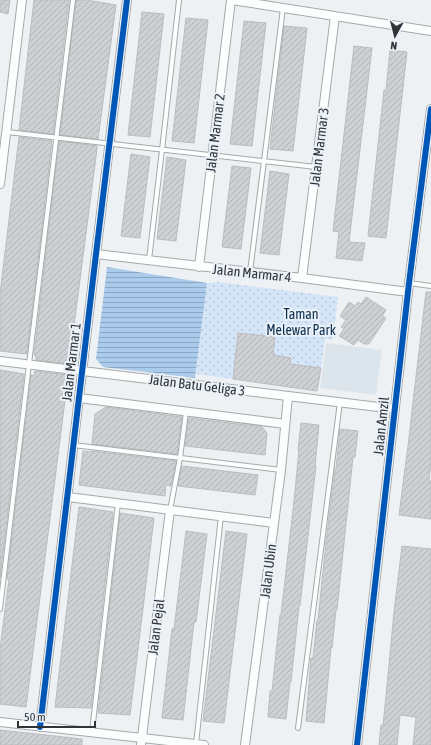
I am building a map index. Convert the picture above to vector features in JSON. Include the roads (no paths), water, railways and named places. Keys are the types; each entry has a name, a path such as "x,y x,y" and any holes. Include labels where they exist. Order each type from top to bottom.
{"street":[{"path":"0,184 22,0"},
{"name":"Jalan Marmar 1","path":"40,727 127,0"},
{"path":"233,0 431,31"},
{"name":"Jalan Marmar 2","path":"199,267 233,0"},
{"name":"Jalan Marmar 3","path":"302,278 335,16"},
{"name":"Jalan Amzil","path":"357,745 409,283 431,109"},
{"name":"Jalan Marmar 4","path":"96,254 408,292"},
{"name":"Jalan Batu Geliga 3","path":"0,360 395,409"},
{"name":"Jalan Ubin","path":"245,745 281,470 288,396"},
{"name":"Jalan Batu Geliga 3","path":"79,398 285,424"},
{"path":"68,497 274,523"},
{"name":"Jalan Pejal","path":"142,742 170,510"},
{"path":"0,722 92,733 142,742 200,745"}],"lane":[{"path":"0,609 73,0"},
{"path":"149,260 179,0"},
{"path":"250,272 283,8"},
{"path":"6,132 316,168"},
{"path":"409,283 431,286"},
{"path":"298,728 340,402"},
{"path":"170,510 180,458 186,411"},
{"path":"73,445 281,470"},
{"path":"92,733 118,503"},
{"path":"200,745 221,516"}],"water":[{"path":"107,267 207,283 195,378 103,367 96,359"}],"park label":[{"name":"Taman Melewar Park","path":"301,322"}]}
